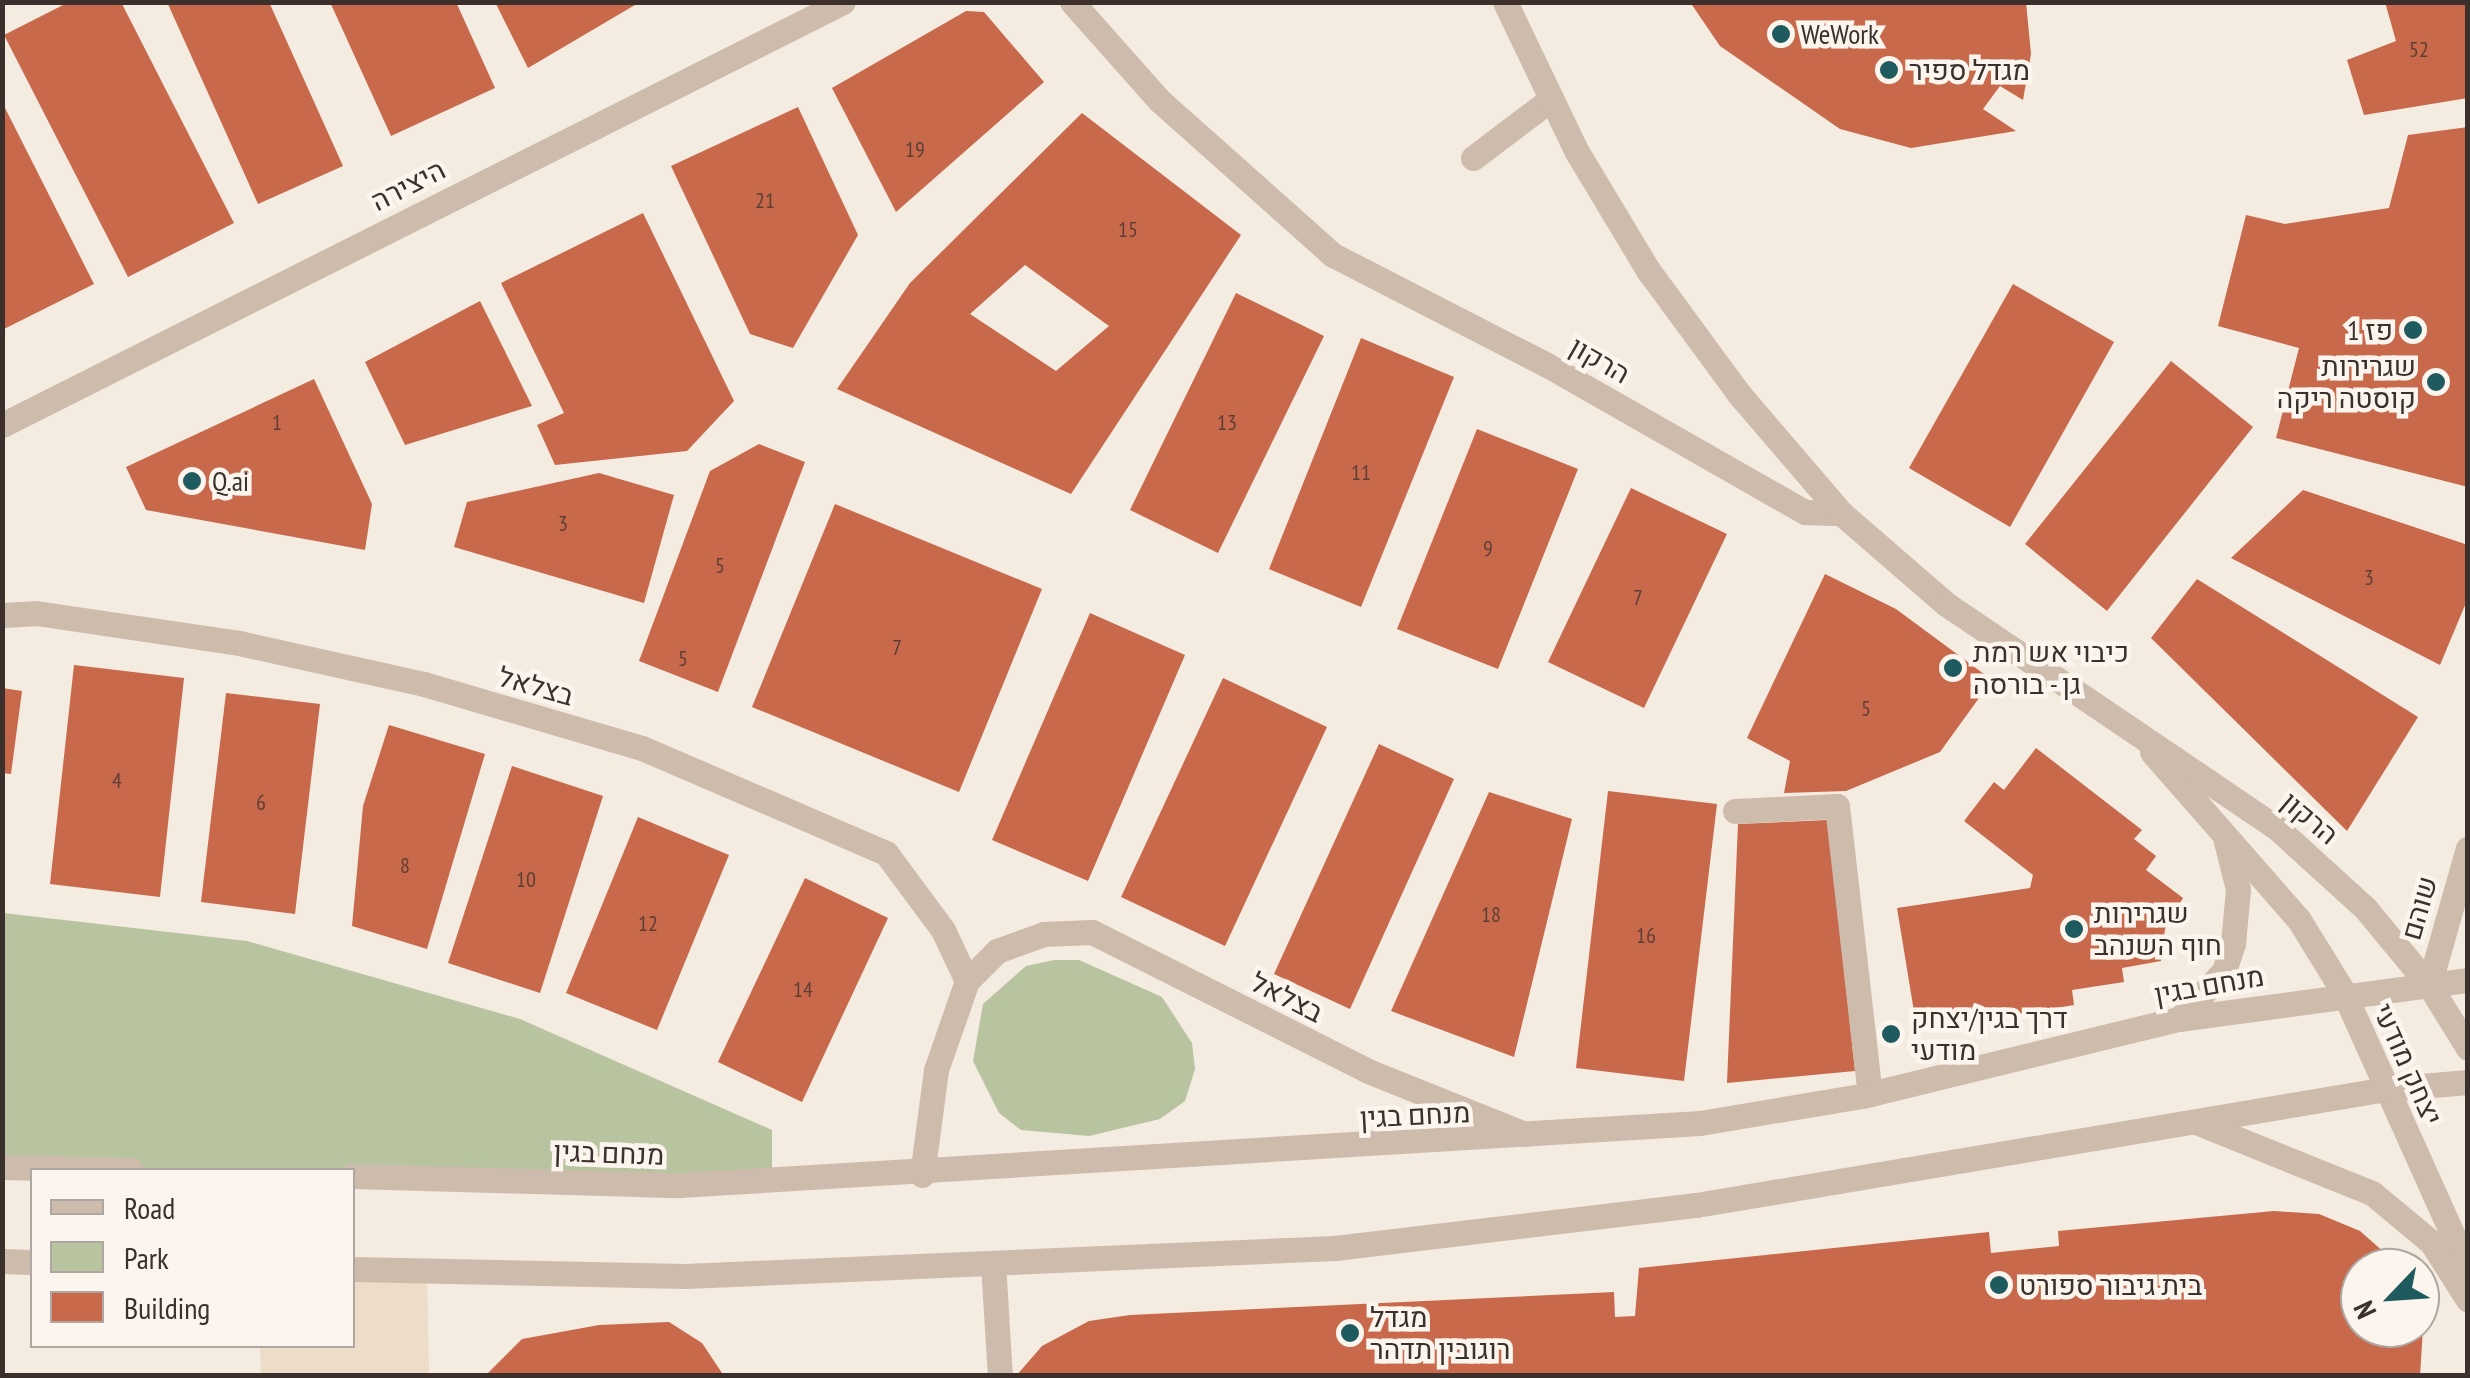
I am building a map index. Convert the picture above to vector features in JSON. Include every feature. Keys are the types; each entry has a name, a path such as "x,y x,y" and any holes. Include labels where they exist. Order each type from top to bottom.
{"street":[{"name":"היצירה","path":"2,424 842,2"},
{"name":"הרקון","path":"1072,2 1160,101 1333,255 1547,365 1805,512 1841,513 1946,604 2277,828 2365,908 2429,985"},
{"path":"1505,2 1551,99 1648,270 1739,394 1841,513"},
{"path":"1473,158 1551,99"},
{"name":"בצלאל","path":"2,614 36,613 240,643 424,684 642,748 886,853 943,930 967,980"},
{"name":"הרקון","path":"2128,726 2300,920 2344,993"},
{"path":"1735,811 1837,806 1870,1094"},
{"path":"2179,1019 2224,971 2233,944 2238,888 2223,833"},
{"name":"שוהם","path":"2429,985 2468,848"},
{"name":"בצלאל","path":"922,1174 936,1070 967,980 997,950 1044,934 1092,932 1368,1072 1534,1138"},
{"name":"מנחם בגין","path":"355,1176 679,1185 1534,1138 1700,1124 1870,1094 2179,1019 2344,993 2468,980"},
{"name":"יצחק מודעי","path":"2429,985 2468,1048"},
{"name":"יצחק מודעי","path":"2344,993 2468,1269"},
{"path":"355,1269 685,1276 1335,1248 1696,1205 2386,1089 2468,1082"},
{"path":"2191,1121 2309,1162 2372,1193 2432,1243 2468,1300"},
{"path":"2,1167 45,1168"},
{"path":"2,1261 30,1262"},
{"path":"993,1263 1000,1376"}],"green space":[{"path":"3,913 247,941 520,1019 772,1130 772,1181 355,1173 355,1168 3,1167"},
{"path":"1079,960 1162,997 1192,1043 1195,1069 1185,1101 1160,1119 1089,1136 1021,1130 999,1113 973,1061 983,1004 1026,966"}],"shaded area":[{"path":"355,1269 427,1271 429,1375 261,1375 260,1348 355,1348"}],"building":[{"path":"69,2 121,2 234,223 128,277 4,35"},
{"path":"167,2 269,2 343,166 258,204"},
{"path":"330,2 456,2 495,88 391,136"},
{"path":"495,2 640,2 528,68"},
{"name":"מגדל ספיר","path":"1690,2 2026,2 2031,54 2023,100 2000,86 1983,109 2016,131 1911,148 1840,129 1720,46"},
{"path":"2385,2 2468,2 2468,98 2364,115 2347,60 2396,41"},
{"path":"966,11 984,12 1044,82 896,212 832,88"},
{"path":"2,102 94,284 2,330"},
{"path":"798,107 858,235 793,348 750,334 671,166"},
{"path":"1082,113 1241,235 1071,494 837,389 910,283","holes":["1025,265 1109,326 1056,371 970,314"]},
{"path":"2468,127 2468,487 2276,438 2299,348 2218,326 2246,215 2285,224 2389,208 2408,135"},
{"path":"643,213 734,401 687,451 555,465 537,425 564,413 501,283"},
{"path":"2013,284 2114,342 2010,527 1909,468"},
{"path":"1236,293 1324,336 1218,553 1130,510"},
{"path":"480,301 532,406 405,445 365,362"},
{"path":"1361,338 1454,377 1361,607 1269,569"},
{"path":"2171,361 2253,427 2107,611 2025,544"},
{"path":"314,379 372,504 365,550 146,510 126,467"},
{"path":"1477,429 1578,469 1498,669 1397,629"},
{"path":"759,444 805,462 718,692 639,661 710,471"},
{"path":"599,473 674,495 644,603 454,547 467,502"},
{"path":"1631,488 1727,534 1644,708 1548,662"},
{"path":"2303,490 2468,545 2468,598 2440,665 2231,558"},
{"path":"835,504 1042,589 959,792 752,707"},
{"path":"1825,574 1896,609 1992,680 1940,752 1846,791 1784,793 1790,761 1747,738"},
{"path":"2197,579 2418,717 2347,831 2151,638"},
{"path":"1090,613 1185,655 1088,881 992,840"},
{"path":"74,665 184,678 160,897 50,884"},
{"path":"1223,678 1327,727 1225,946 1121,897"},
{"path":"2,688 22,691 11,774 2,773"},
{"path":"226,693 320,704 295,914 201,902"},
{"path":"389,725 485,754 427,949 352,926 363,806"},
{"path":"1379,744 1454,779 1350,1009 1274,974"},
{"path":"2036,748 2142,830 2134,839 2156,856 2146,870 2183,898 2165,929 2161,961 2122,968 2124,982 2072,990 2074,1005 1917,1030 1897,908 2030,888 2033,875 1964,821 1994,782 2004,790"},
{"path":"512,766 603,796 540,993 448,963"},
{"path":"1608,791 1717,804 1684,1081 1576,1068"},
{"path":"1489,792 1572,819 1514,1057 1391,1011"},
{"path":"638,817 729,855 657,1030 566,993"},
{"path":"1828,820 1855,1071 1727,1083 1738,824"},
{"path":"805,878 888,918 802,1102 718,1062"},
{"name":"בית גיבור ספורט","path":"2274,1211 2319,1214 2360,1231 2379,1248 2340,1248 2340,1348 2422,1348 2420,1376 1016,1376 1042,1346 1089,1321 1130,1315 1614,1292 1615,1317 1635,1316 1639,1268 1989,1232 1991,1253 2059,1246 2058,1231"},
{"path":"669,1322 702,1343 724,1376 485,1376 522,1339 599,1325"}],"place":[{"name":"WeWork","path":"1781,34"},
{"name":"מגדל ספיר","path":"1889,70"},
{"name":"פז 1","path":"2413,330"},
{"name":"שגרירות קוסטה ריקה","path":"2436,382"},
{"name":"Q.ai","path":"192,481"},
{"name":"כיבוי אש רמת גן - בורסה","path":"1953,668"},
{"name":"שגרירות חוף השנהב","path":"2074,929"},
{"name":"דרך בגין/יצחק מודעי","path":"1891,1034"},
{"name":"בית גיבור ספורט","path":"1999,1285"},
{"name":"מגדל רוגובין תדהר","path":"1350,1333"}]}
